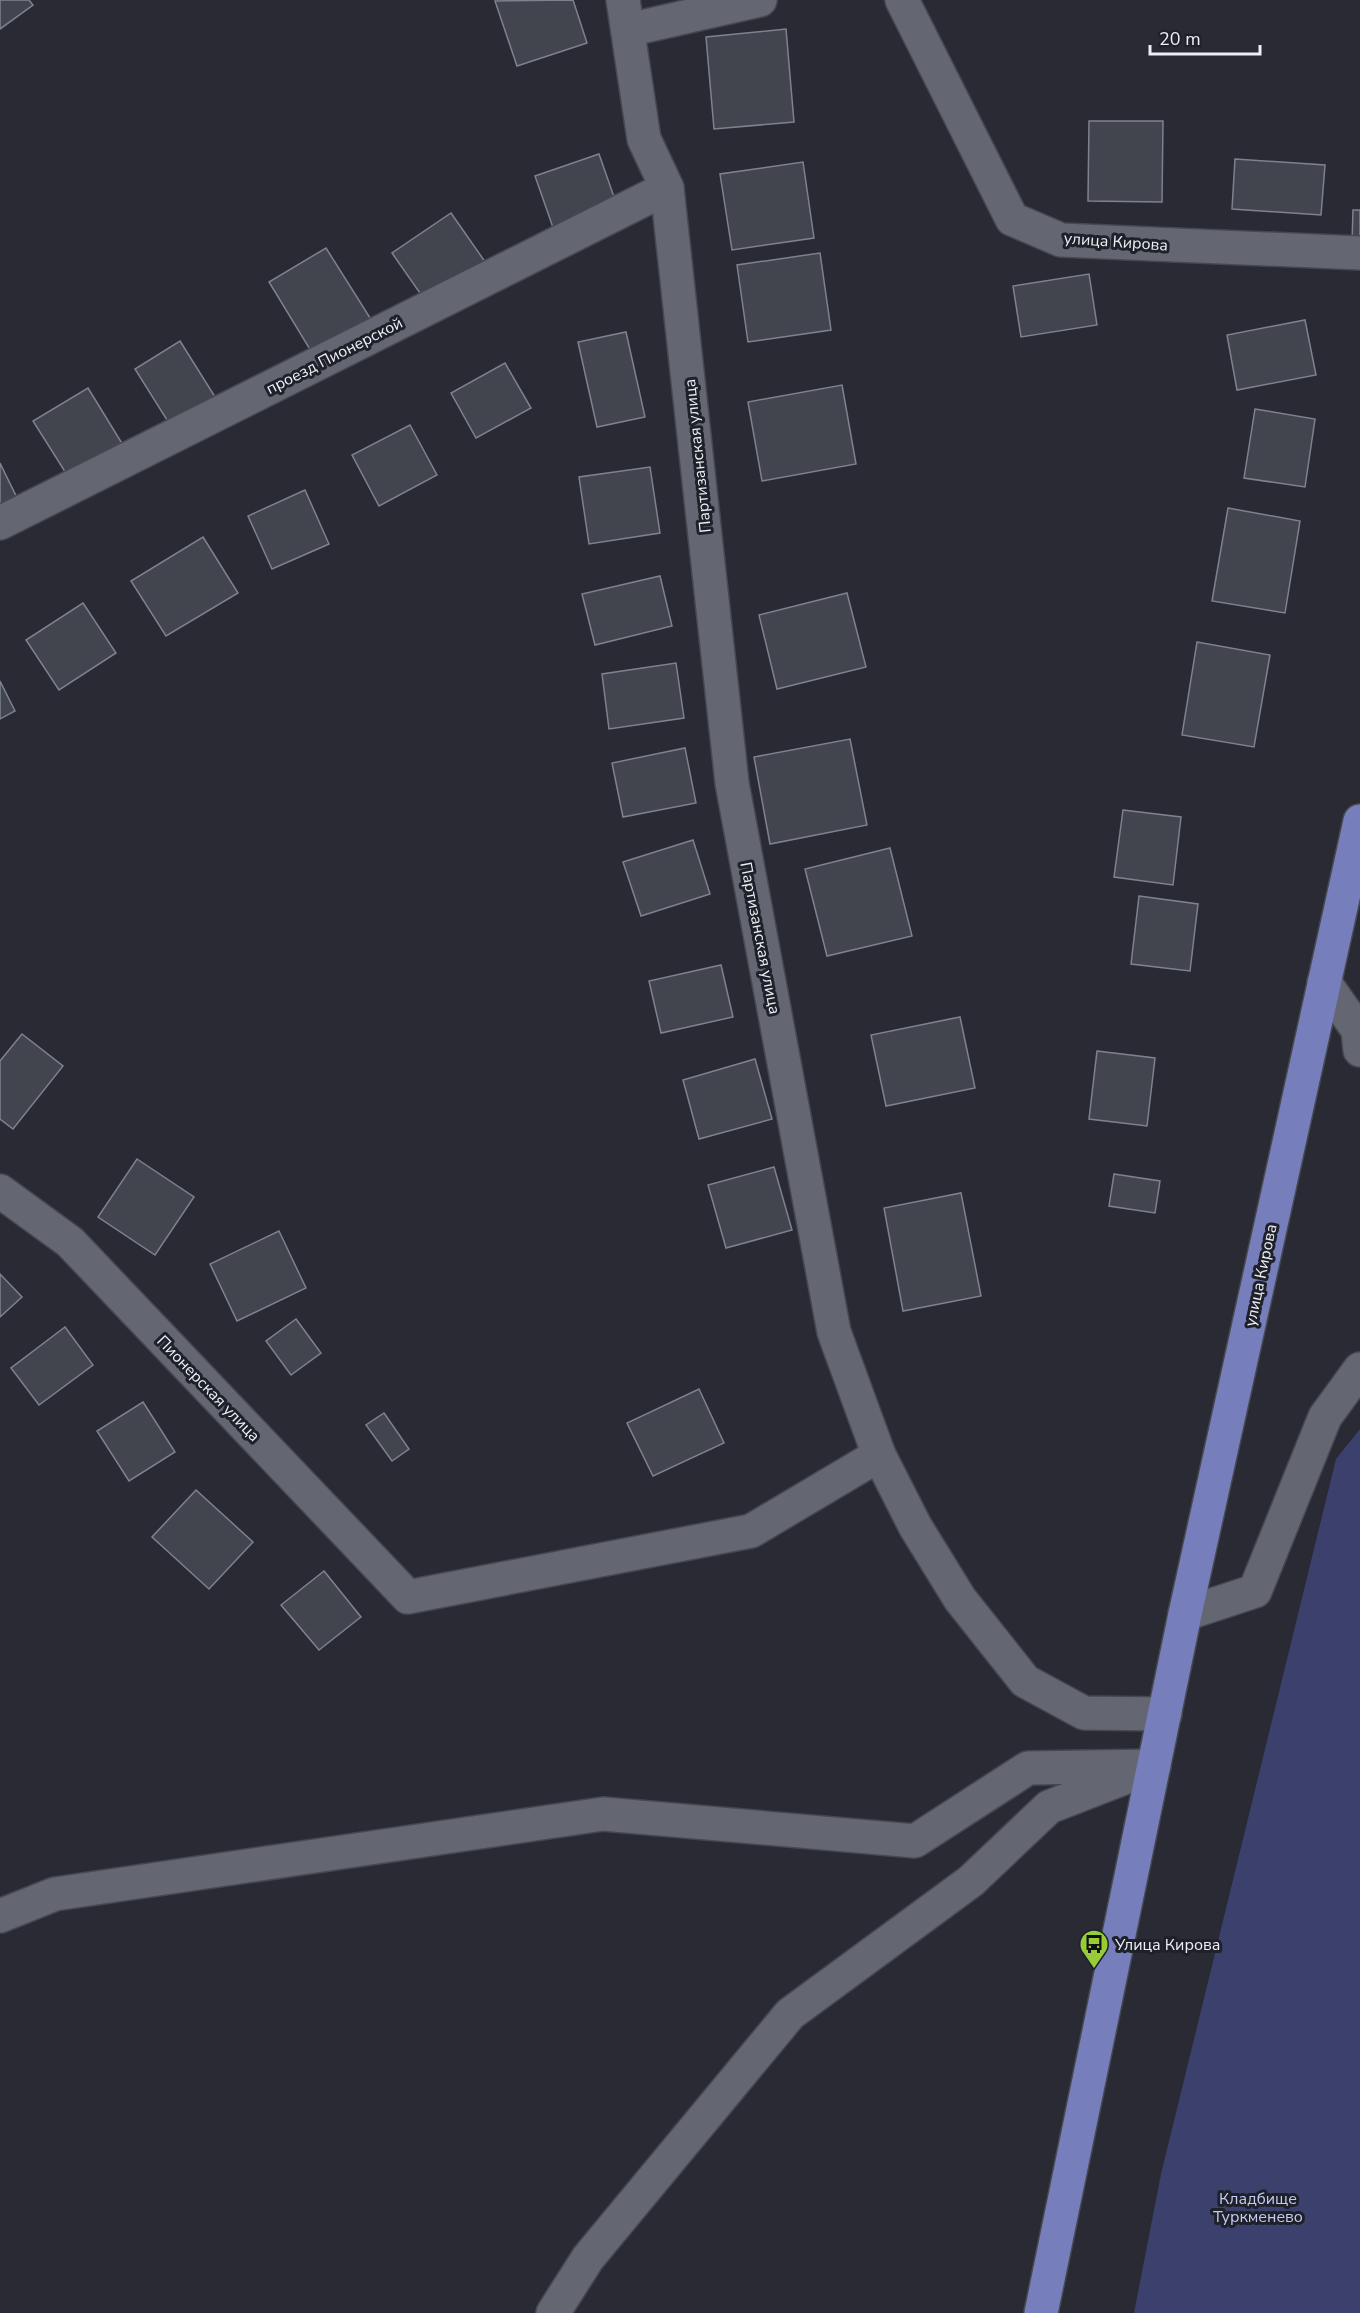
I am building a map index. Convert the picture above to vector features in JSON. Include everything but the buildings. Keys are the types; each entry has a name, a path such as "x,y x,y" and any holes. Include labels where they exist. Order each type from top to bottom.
{"main road":[{"name":"улица Кирова","path":"1041,2313 1185,1614 1360,821"}],"street":[{"path":"625,15 760,0"},
{"name":"улица Кирова","path":"902,0 1012,219 1061,240 1360,254"},
{"name":"Партизанская улица","path":"625,15 645,139 667,188 732,783 834,1332 879,1455 915,1526 960,1599 1025,1681 1084,1713 1163,1722"},
{"name":"проезд Пионерской","path":"0,523 667,188"},
{"path":"1324,982 1358,1030 1360,1050"},
{"name":"Пионерская улица","path":"0,1191 70,1242 408,1597 752,1531 879,1455"},
{"path":"1185,1614 1255,1591 1325,1417 1360,1369"},
{"path":"0,1916 55,1894 603,1814 915,1841 1028,1768 1154,1766"},
{"path":"553,2313 588,2258 790,2014 971,1881 1049,1807 1154,1766"}],"green space":[{"name":"Кладбище Туркменево","path":"1360,1429 1360,2313 1134,2313 1161,2174 1336,1459"}],"place":[{"name":"Улица Кирова","path":"1094,1970"}]}
